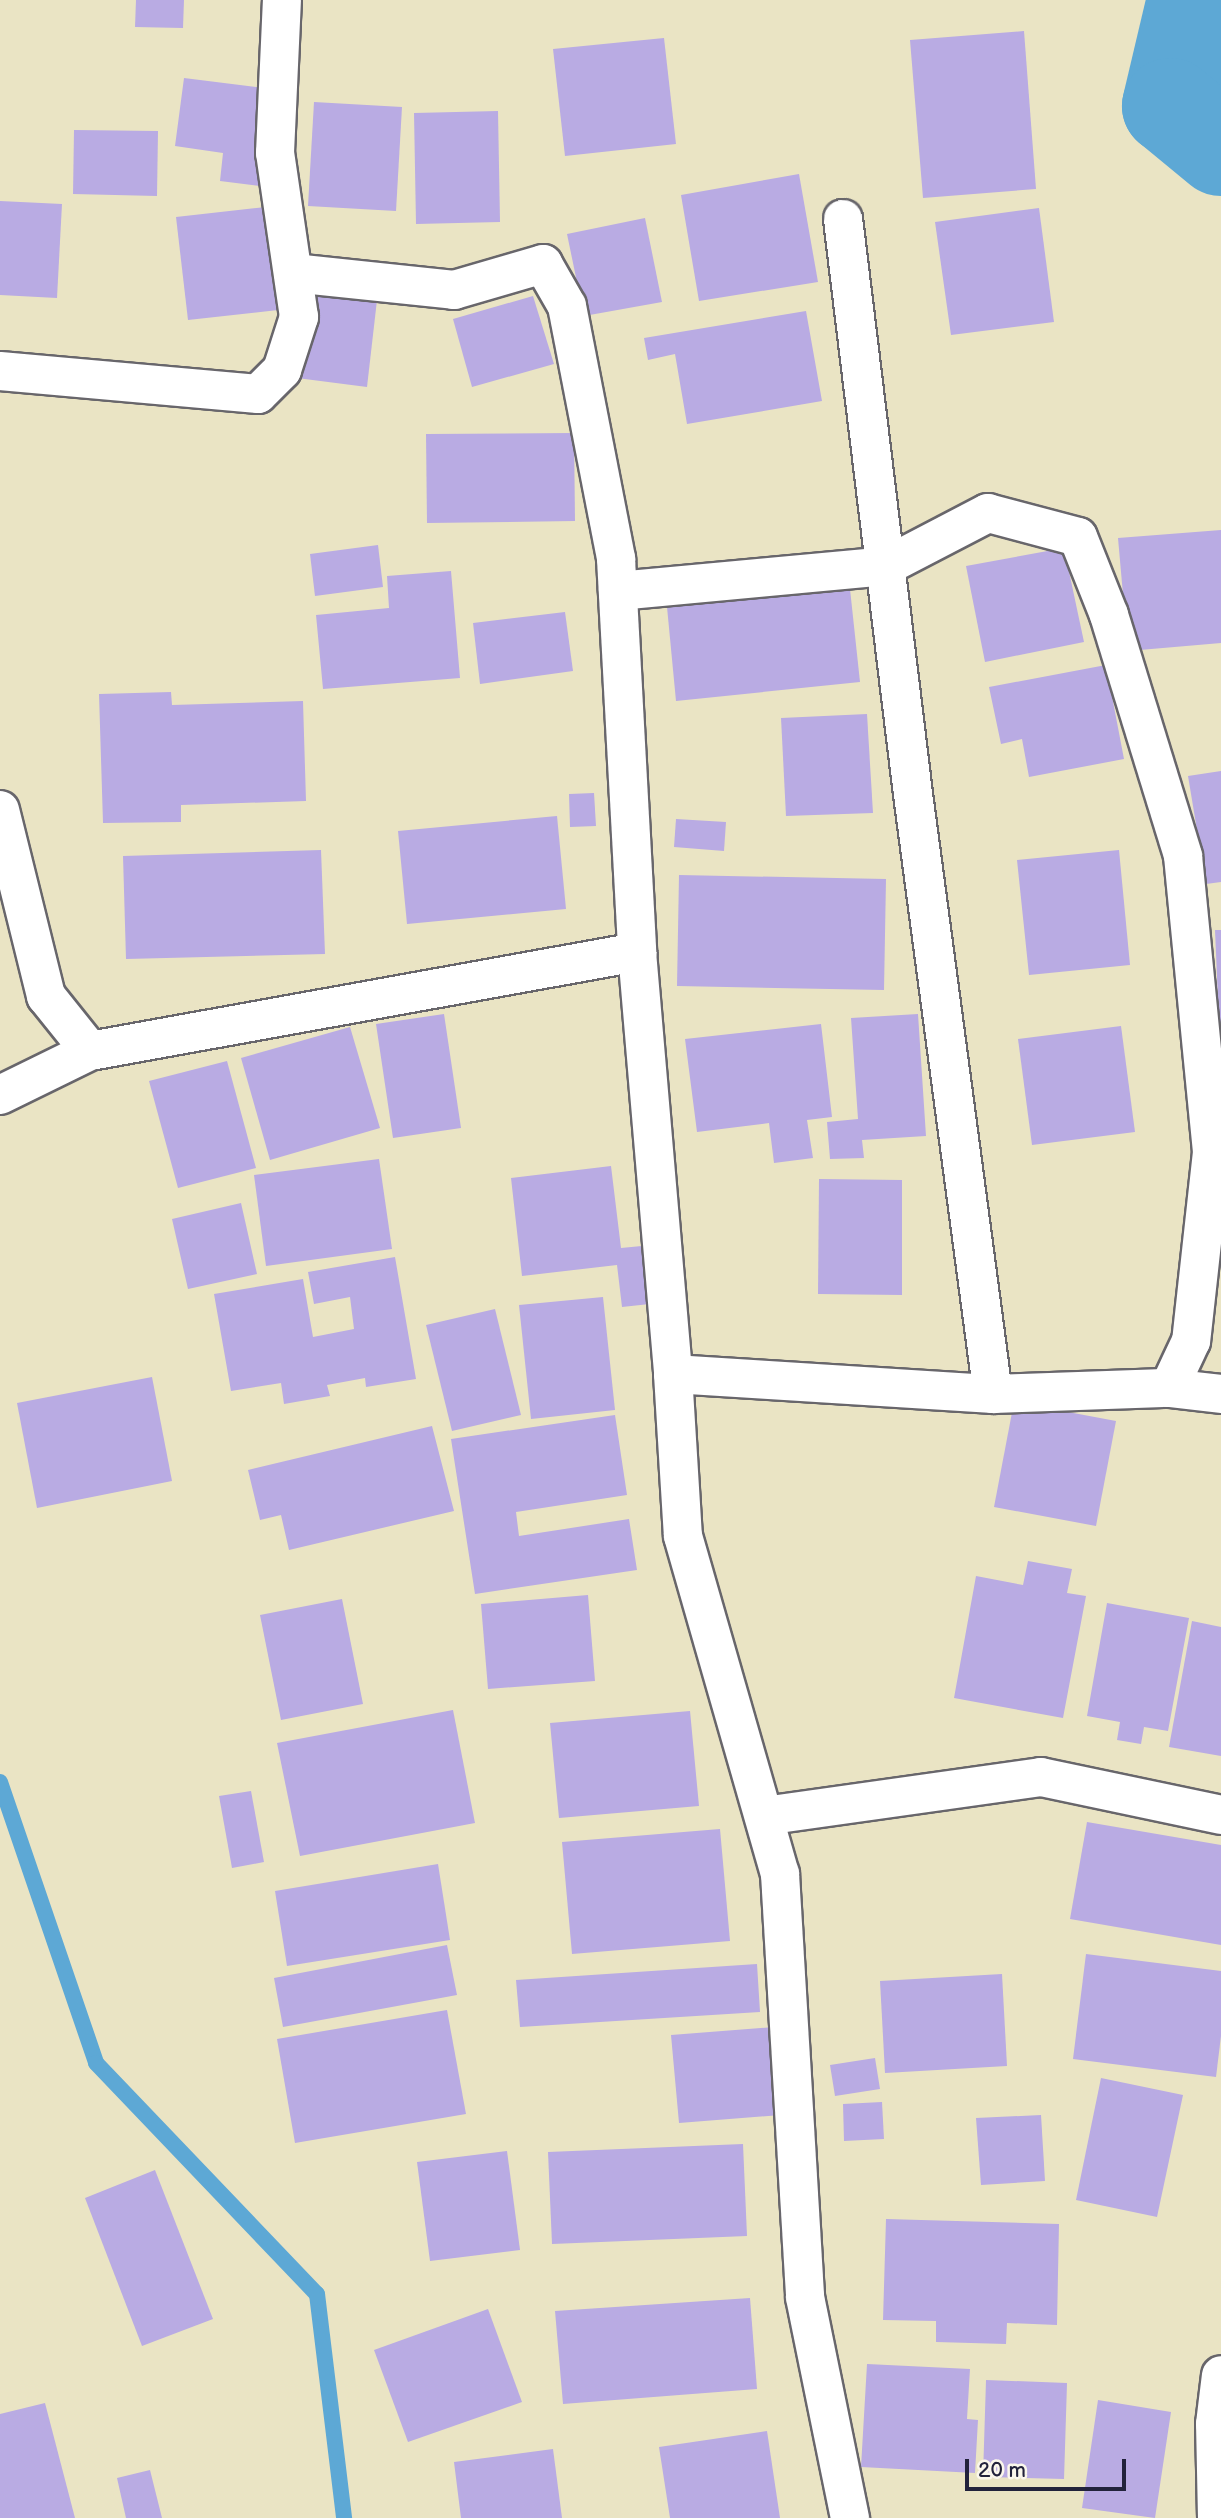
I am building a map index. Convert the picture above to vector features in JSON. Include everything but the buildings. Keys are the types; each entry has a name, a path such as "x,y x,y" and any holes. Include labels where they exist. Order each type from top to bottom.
{"street":[{"path":"0,371 258,394 282,369 299,317 275,153 282,0"},
{"path":"843,219 993,1394"},
{"path":"293,272 454,290 543,264 567,306 616,559 637,951 673,1374 683,1536 780,1874 805,2297 850,2518"},
{"path":"618,591 886,566 988,513 1078,537 1109,615 1183,856 1212,1153 1191,1341 1169,1388"},
{"path":"0,810 46,996 90,1051"},
{"path":"0,1095 90,1051 637,951"},
{"path":"673,1374 993,1394 1169,1388 1221,1394"},
{"path":"764,1816 1041,1777 1221,1815"},
{"path":"1217,2518 1215,2424 1221,2375"}],"waterway":[{"path":"1195,0 1170,106 1221,148"},
{"path":"0,1782 96,2063 317,2294 344,2518"}]}
